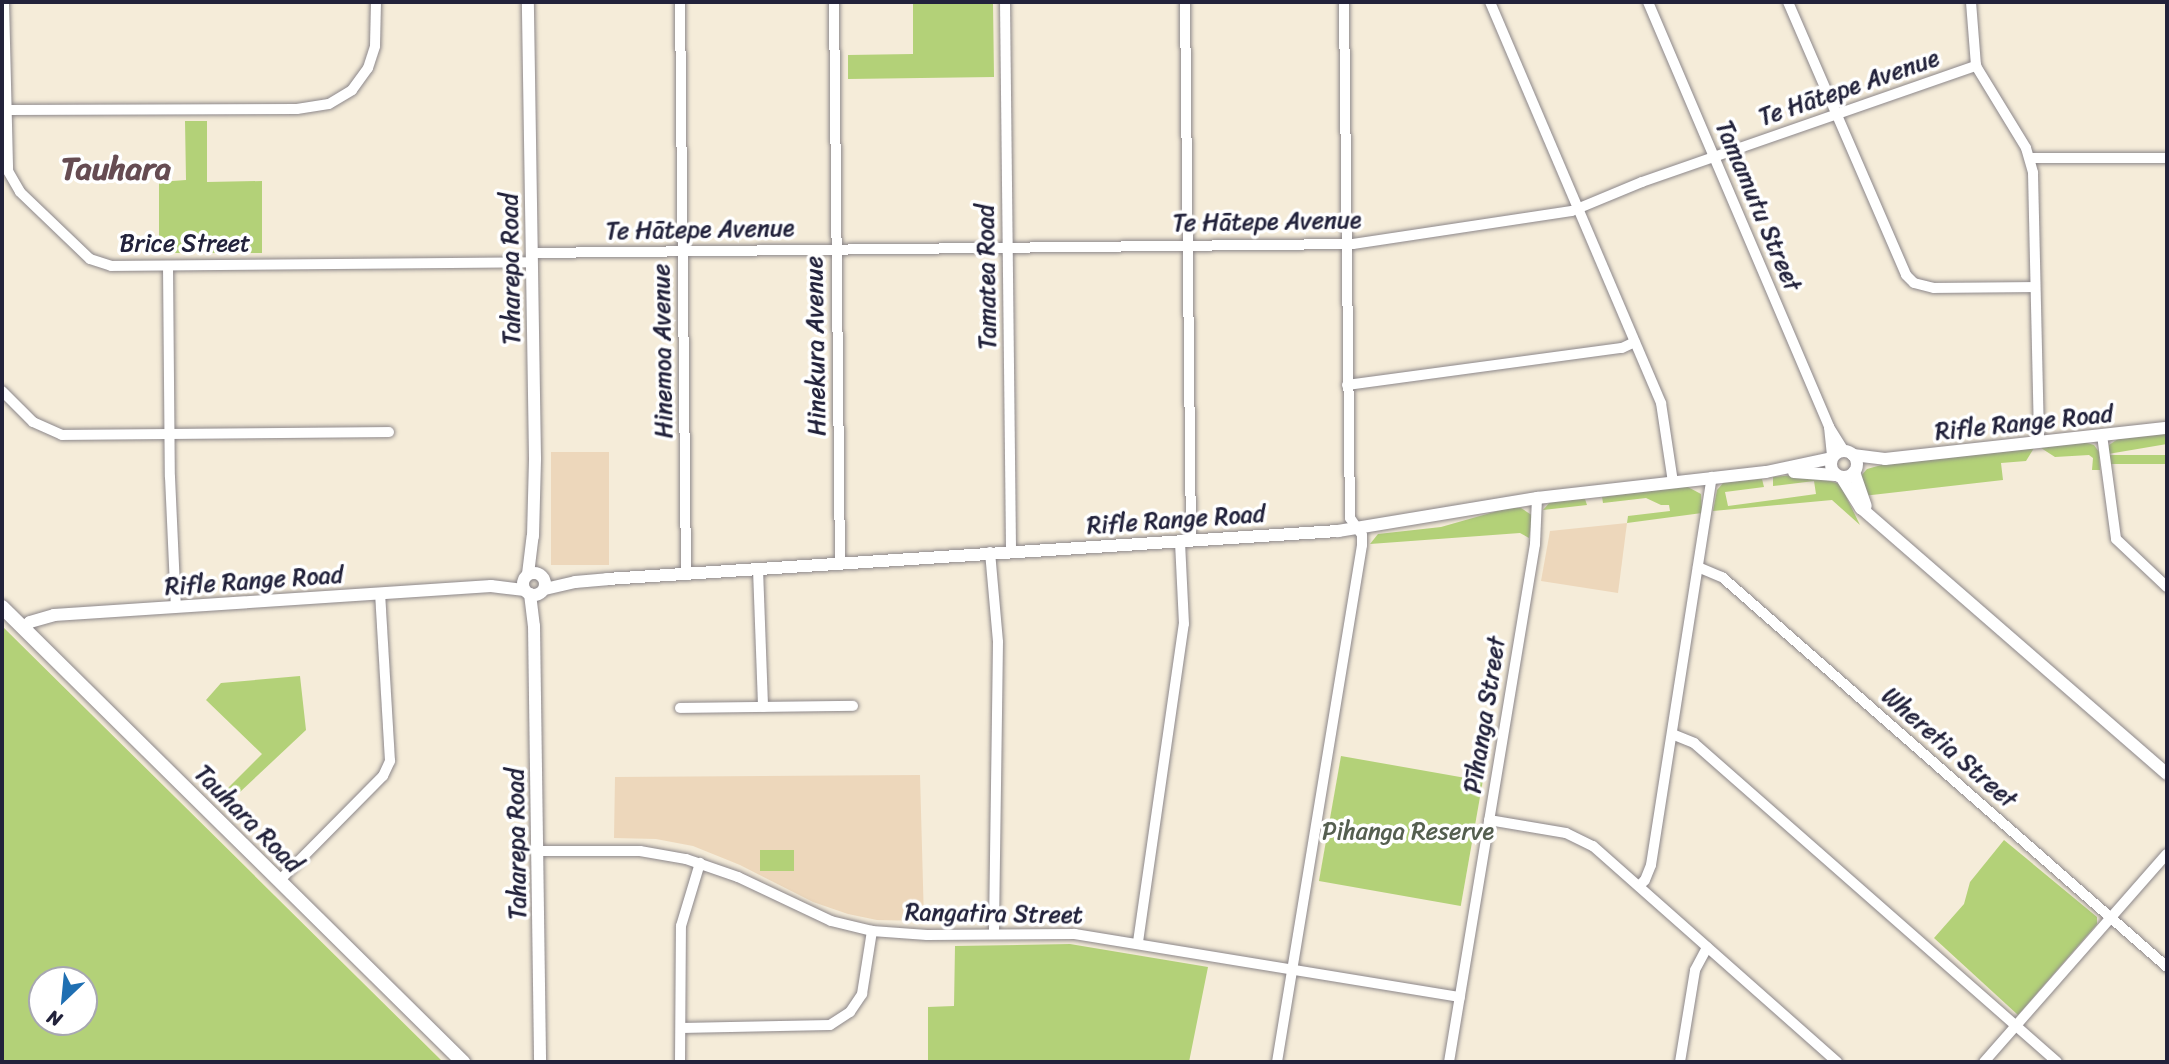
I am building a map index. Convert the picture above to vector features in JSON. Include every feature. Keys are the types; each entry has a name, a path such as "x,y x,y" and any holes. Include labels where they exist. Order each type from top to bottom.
{"main road":[{"name":"Tauhara Road","path":"2,607 463,1062"}],"street":[{"name":"Brice Street","path":"4,2 6,160 12,181 90,260 111,266 168,266 531,257"},
{"path":"6,110 297,109 328,104 352,90 368,68 375,46 376,2"},
{"name":"Taharepa Road","path":"528,2 540,1062"},
{"name":"Hinemoa Avenue","path":"680,2 687,573"},
{"name":"Hinekura Avenue","path":"834,2 840,563"},
{"name":"Tamatea Road","path":"1004,2 1011,551"},
{"path":"1138,942 1184,624 1187,245 1185,2"},
{"path":"1277,1062 1359,570 1362,535 1350,518 1344,2"},
{"path":"1490,2 1666,419 1673,482"},
{"name":"Tamamutu Street","path":"1648,2 1840,455"},
{"path":"1788,2 1900,264 1914,283 1934,288 2035,287"},
{"path":"1970,2 1976,66 2030,158 2033,183 2039,442"},
{"name":"Te Hātepe Avenue","path":"531,257 682,250 1346,244 1544,217 1577,209 1714,157 1976,66"},
{"path":"2030,158 2167,158"},
{"path":"168,266 169,434 176,607"},
{"path":"1347,385 1622,348 1635,342"},
{"path":"2,391 33,422 52,433 389,432"},
{"name":"Rifle Range Road","path":"23,628 30,622 54,615 1358,528 1537,498 1778,470 1840,455 1885,459 2167,428"},
{"path":"2102,435 2116,539 2167,587"},
{"path":"1840,455 1857,462 1847,474 1830,467 1840,455"},
{"name":"Rifle Range Road","path":"1778,470 1847,474 1885,459"},
{"path":"1847,474 1852,498 1871,516 2167,774"},
{"path":"1639,886 1645,880 1651,865 1712,477"},
{"name":"Pīhanga Street","path":"1449,1062 1535,544 1537,498"},
{"path":"990,552 998,642 995,934"},
{"name":"Wheretia Street","path":"1698,567 1722,577 2167,967"},
{"path":"758,569 763,707"},
{"path":"279,881 383,776 390,761 380,593"},
{"path":"680,708 853,706"},
{"path":"1672,734 1695,743 2057,1062"},
{"path":"1489,820 1582,838 1837,1062"},
{"name":"Rangatira Street","path":"538,851 640,851 700,863 831,920 872,931 926,935 1075,934 1138,942 1460,997"},
{"path":"1984,1062 2167,854"},
{"path":"680,1062 681,926 700,863"},
{"path":"681,1028 830,1025 850,1012 862,994 872,931"},
{"path":"1680,1062 1695,970 1707,947"}],"shaded area":[{"path":"551,452 609,452 609,565 551,565"},
{"path":"1627,523 1618,593 1541,581 1550,531"},
{"path":"920,775 924,921 877,920 848,914 813,902 740,865 693,846 656,839 614,838 615,777"}],"green space":[{"path":"913,2 993,2 994,77 848,79 848,55 913,54"},
{"path":"185,121 207,121 207,182 262,181 262,253 159,253 159,182 186,180"},
{"path":"2167,433 2167,444 2108,454 2109,445 2118,439"},
{"path":"2084,442 2094,445 2099,452 2100,470 2092,470 2093,458 2089,455 2055,457 2041,448"},
{"path":"2034,448 2026,461 2001,463 2003,480 1863,496 1860,477 1867,469 1885,464"},
{"path":"2110,455 2167,455 2167,464 2110,464"},
{"path":"1806,474 1840,484 1860,525 1832,500 1713,511 1717,490 1724,482 1762,479 1764,487 1725,492 1728,506 1816,494 1814,481 1773,486 1773,477"},
{"path":"1686,486 1701,494 1702,513 1627,523 1628,516 1670,511 1669,505 1661,505 1646,498 1603,503 1602,497"},
{"path":"1585,499 1587,505 1543,510 1551,501"},
{"path":"1508,508 1521,508 1533,516 1529,538 1520,533 1370,544 1378,534 1441,527"},
{"path":"2,626 443,1062 2,1062"},
{"path":"300,676 306,730 224,807 217,799 262,754 206,700 221,683"},
{"name":"Pihanga Reserve","path":"1341,756 1483,781 1461,906 1319,881"},
{"path":"2004,840 2097,917 2097,924 2018,1015 1934,938 1964,904 1970,882"},
{"path":"760,850 794,850 794,871 760,871"},
{"path":"1070,944 1208,967 1189,1062 928,1062 928,1007 954,1006 955,946"}],"district":[{"name":"Tauhara","path":"116,169"}]}
